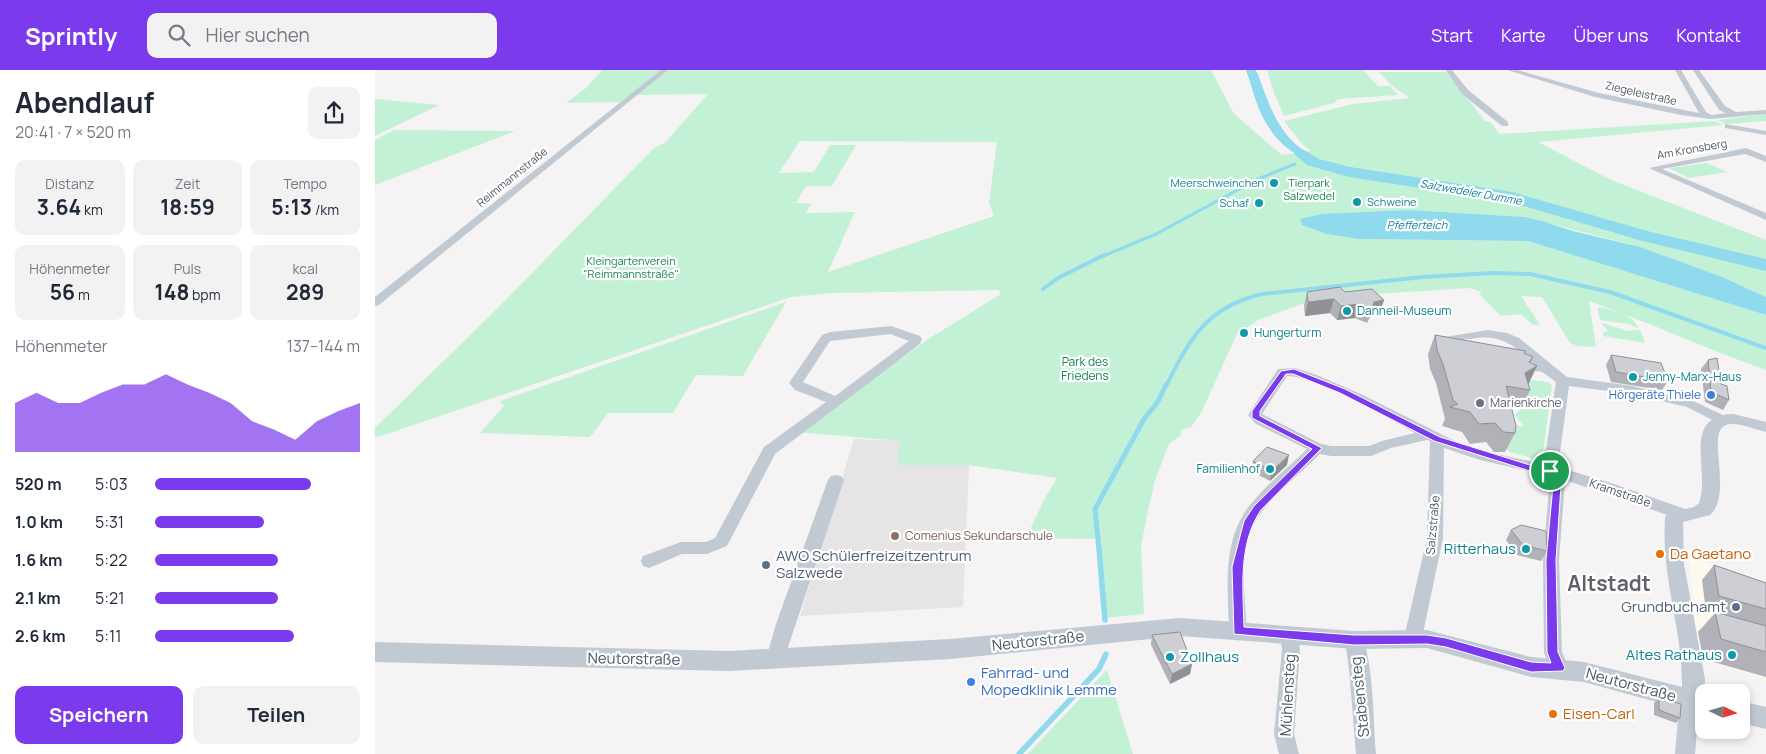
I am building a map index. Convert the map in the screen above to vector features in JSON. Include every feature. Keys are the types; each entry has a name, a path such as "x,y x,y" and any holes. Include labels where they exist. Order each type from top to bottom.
{"street":[{"name":"Reimmannstraße","path":"377,300 665,70"},
{"path":"1449,70 1465,92 1505,124"},
{"name":"Ziegeleistraße","path":"1510,70 1613,98 1709,117 1766,112"},
{"path":"1678,70 1703,113 1709,117"},
{"path":"1696,70 1722,108 1733,114"},
{"path":"1728,126 1766,133"},
{"name":"Am Kronsberg","path":"1766,159 1746,151 1653,168 1766,218"},
{"path":"649,561 681,548 707,548 721,542 769,451 914,344 917,339 891,330 835,334 826,338 798,377 796,383 835,401"},
{"path":"1467,356 1451,352 1447,346 1449,340 1502,334 1514,339 1546,369 1563,381 1651,393 1701,408 1722,420 1766,427"},
{"path":"1507,362 1546,369"},
{"name":"Kramstraße","path":"1317,448 1261,421 1255,414 1283,372 1294,371 1343,391 1433,437 1533,469 1554,472 1682,514"},
{"path":"1559,668 1553,652 1551,560 1554,472 1563,381"},
{"path":"1696,684 1682,613 1673,541 1674,518 1682,514 1696,513 1706,508 1711,497 1709,437 1714,425 1722,420"},
{"path":"1238,631 1236,578 1243,536 1253,513 1317,448 1348,453 1371,451 1387,444 1433,437"},
{"name":"Salzstraße","path":"1413,638 1435,538 1433,437"},
{"path":"775,659 785,624 836,480"},
{"name":"Neutorstraße","path":"375,652 692,661 775,659 950,649 1180,626 1354,640 1413,638 1446,643 1531,667 1559,668 1584,672 1695,702"},
{"name":"Mühlensteg","path":"1289,636 1291,649 1284,734 1289,754"},
{"name":"Stabensteg","path":"1354,640 1359,669 1365,754"},
{"path":"1685,754 1688,719 1695,708"},
{"path":"1750,714 1766,718"}],"shaded area":[{"name":"Comenius Sekundarschule","path":"854,439 901,441 899,465 969,465 963,607 800,616"},
{"path":"1689,557 1766,582 1766,684 1765,679 1699,659"}],"green space":[{"path":"602,70 1211,70 1234,114 1282,155 1311,151 1303,145 1284,121 1353,104 1410,98 1392,86 1379,72 1447,72 1485,121 1491,122 1499,134 1715,121 1723,125 1538,142 1611,180 1766,240 1766,297 1720,276 1640,247 1525,217 1409,210 1300,219 1302,225 1326,234 1359,239 1528,241 1766,315 1766,370 1589,301 1596,347 1578,346 1570,343 1542,297 1521,296 1540,325 1533,325 1521,314 1501,316 1479,294 1483,293 1471,288 1358,295 1310,301 1258,320 1237,334 1201,413 1191,427 1181,430 1181,435 1169,444 1155,480 1141,546 1144,614 1103,618 1099,587 1099,539 1026,538 1057,478 969,465 898,465 900,441 797,432 930,338 1001,294 999,290 831,293 791,297 375,438 375,428 499,307 654,148 665,143 708,94 630,95 620,102 566,103 586,88","holes":["800,141 997,142 989,203 994,216 828,272 855,212 806,213 811,204 796,203 806,186 832,186 856,145 830,145 814,172 779,173"]},
{"path":"1267,70 1363,70 1378,86 1390,86 1398,95 1338,99 1334,103 1284,116"},
{"path":"375,99 439,105 375,136"},
{"path":"1766,114 1766,121 1726,124 1718,120"},
{"path":"394,130 515,131 375,185 375,140"},
{"path":"1707,163 1727,172 1689,178 1669,168"},
{"path":"786,302 743,376 696,375 673,413 608,413 590,437 480,433 504,406 500,401"},
{"path":"1598,307 1626,316 1638,328 1628,324 1600,320"},
{"path":"1601,323 1628,331 1640,330 1645,343 1603,336 1603,332 1608,331"},
{"path":"1523,379 1548,382 1552,385 1542,461 1510,452 1506,449 1497,422 1524,427 1516,416 1517,412 1520,411 1518,409 1521,409"},
{"path":"1107,670 1133,754 1028,754"}],"water":[{"path":"1246,70 1255,70 1258,74 1270,105 1283,130 1302,150 1332,165 1335,170 1303,158 1278,140 1262,115"},
{"name":"Pfefferteich","path":"1409,210 1525,217 1640,247 1720,276 1766,297 1766,315 1528,241 1359,239 1326,234 1302,225 1300,219 1322,214"}],"building":[{"path":"1340,287 1345,292 1372,289 1384,300 1374,302 1371,309 1359,304 1341,306 1334,299 1308,302 1307,292"},
{"name":"Marienkirche","path":"1435,335 1526,351 1524,353 1533,357 1529,362 1537,366 1525,373 1530,390 1506,386 1516,426 1515,433 1503,432 1495,423 1479,424 1470,412 1450,407 1458,404 1453,400 1437,350"},
{"path":"1611,355 1661,363 1668,381 1616,372"},
{"path":"1717,358 1721,384 1727,386 1729,400 1711,392 1708,360"},
{"path":"1267,447 1289,455 1272,471 1253,461"},
{"path":"1521,525 1546,531 1547,551 1523,545 1511,530"},
{"path":"1714,565 1766,583 1766,609 1719,596"},
{"path":"1715,612 1766,626 1766,652 1721,639"},
{"path":"1180,632 1192,664 1172,674 1152,635"},
{"path":"1659,698 1681,704 1680,718 1659,710"}],"waterway":[{"name":"Salzwedeler Dumme","path":"1302,154 1313,162 1349,172 1512,197 1646,236 1766,265"},
{"path":"1101,257 1156,234 1258,179 1295,164"},
{"path":"1043,289 1058,278 1104,255"},
{"path":"1166,386 1183,354 1202,327 1213,316 1243,300 1262,294 1423,277 1493,273 1530,274 1610,292 1766,348"},
{"path":"1099,550 1095,509 1144,419 1157,403 1166,385"},
{"path":"1099,548 1105,620"},
{"path":"1019,754 1099,669 1106,654"}],"place":[{"name":"Meerschweinchen","path":"1274,183"},
{"name":"Schweine","path":"1357,202"},
{"name":"Schaf","path":"1259,203"},
{"name":"Danneil-Museum","path":"1347,311"},
{"name":"Hungerturm","path":"1244,333"},
{"name":"Jenny-Marx-Haus","path":"1633,377"},
{"name":"Hörgeräte Thiele","path":"1711,395"},
{"name":"Marienkirche","path":"1480,403"},
{"name":"Familienhof","path":"1270,469"},
{"name":"Comenius Sekundarschule","path":"895,536"},
{"name":"Ritterhaus","path":"1526,549"},
{"name":"Da Gaetano","path":"1660,554"},
{"name":"AWO Schülerfreizeitzentrum Salzwede","path":"766,565"},
{"name":"Grundbuchamt","path":"1736,607"},
{"name":"Altes Rathaus","path":"1732,655"},
{"name":"Zollhaus","path":"1170,657"},
{"name":"Fahrrad- und Mopedklinik Lemme","path":"971,682"},
{"name":"Eisen-Carl","path":"1553,714"}],"district":[{"name":"Altstadt","path":"1609,584"}],"route":[{"path":"1294,371 1343,391 1396,416 1437,439 1460,448 1533,469 1550,471 1559,473 1551,560 1553,652 1559,668 1531,667 1446,643 1413,638 1354,640 1238,631 1237,567 1248,521 1257,508 1317,448 1261,421 1255,414 1283,372 1294,371"}],"park label":[{"name":"Tierpark Salzwedel","path":"1309,189"},
{"name":"Kleingartenverein \"Reimmannstraße\"","path":"631,267"},
{"name":"Park des Friedens","path":"1085,369"}]}
